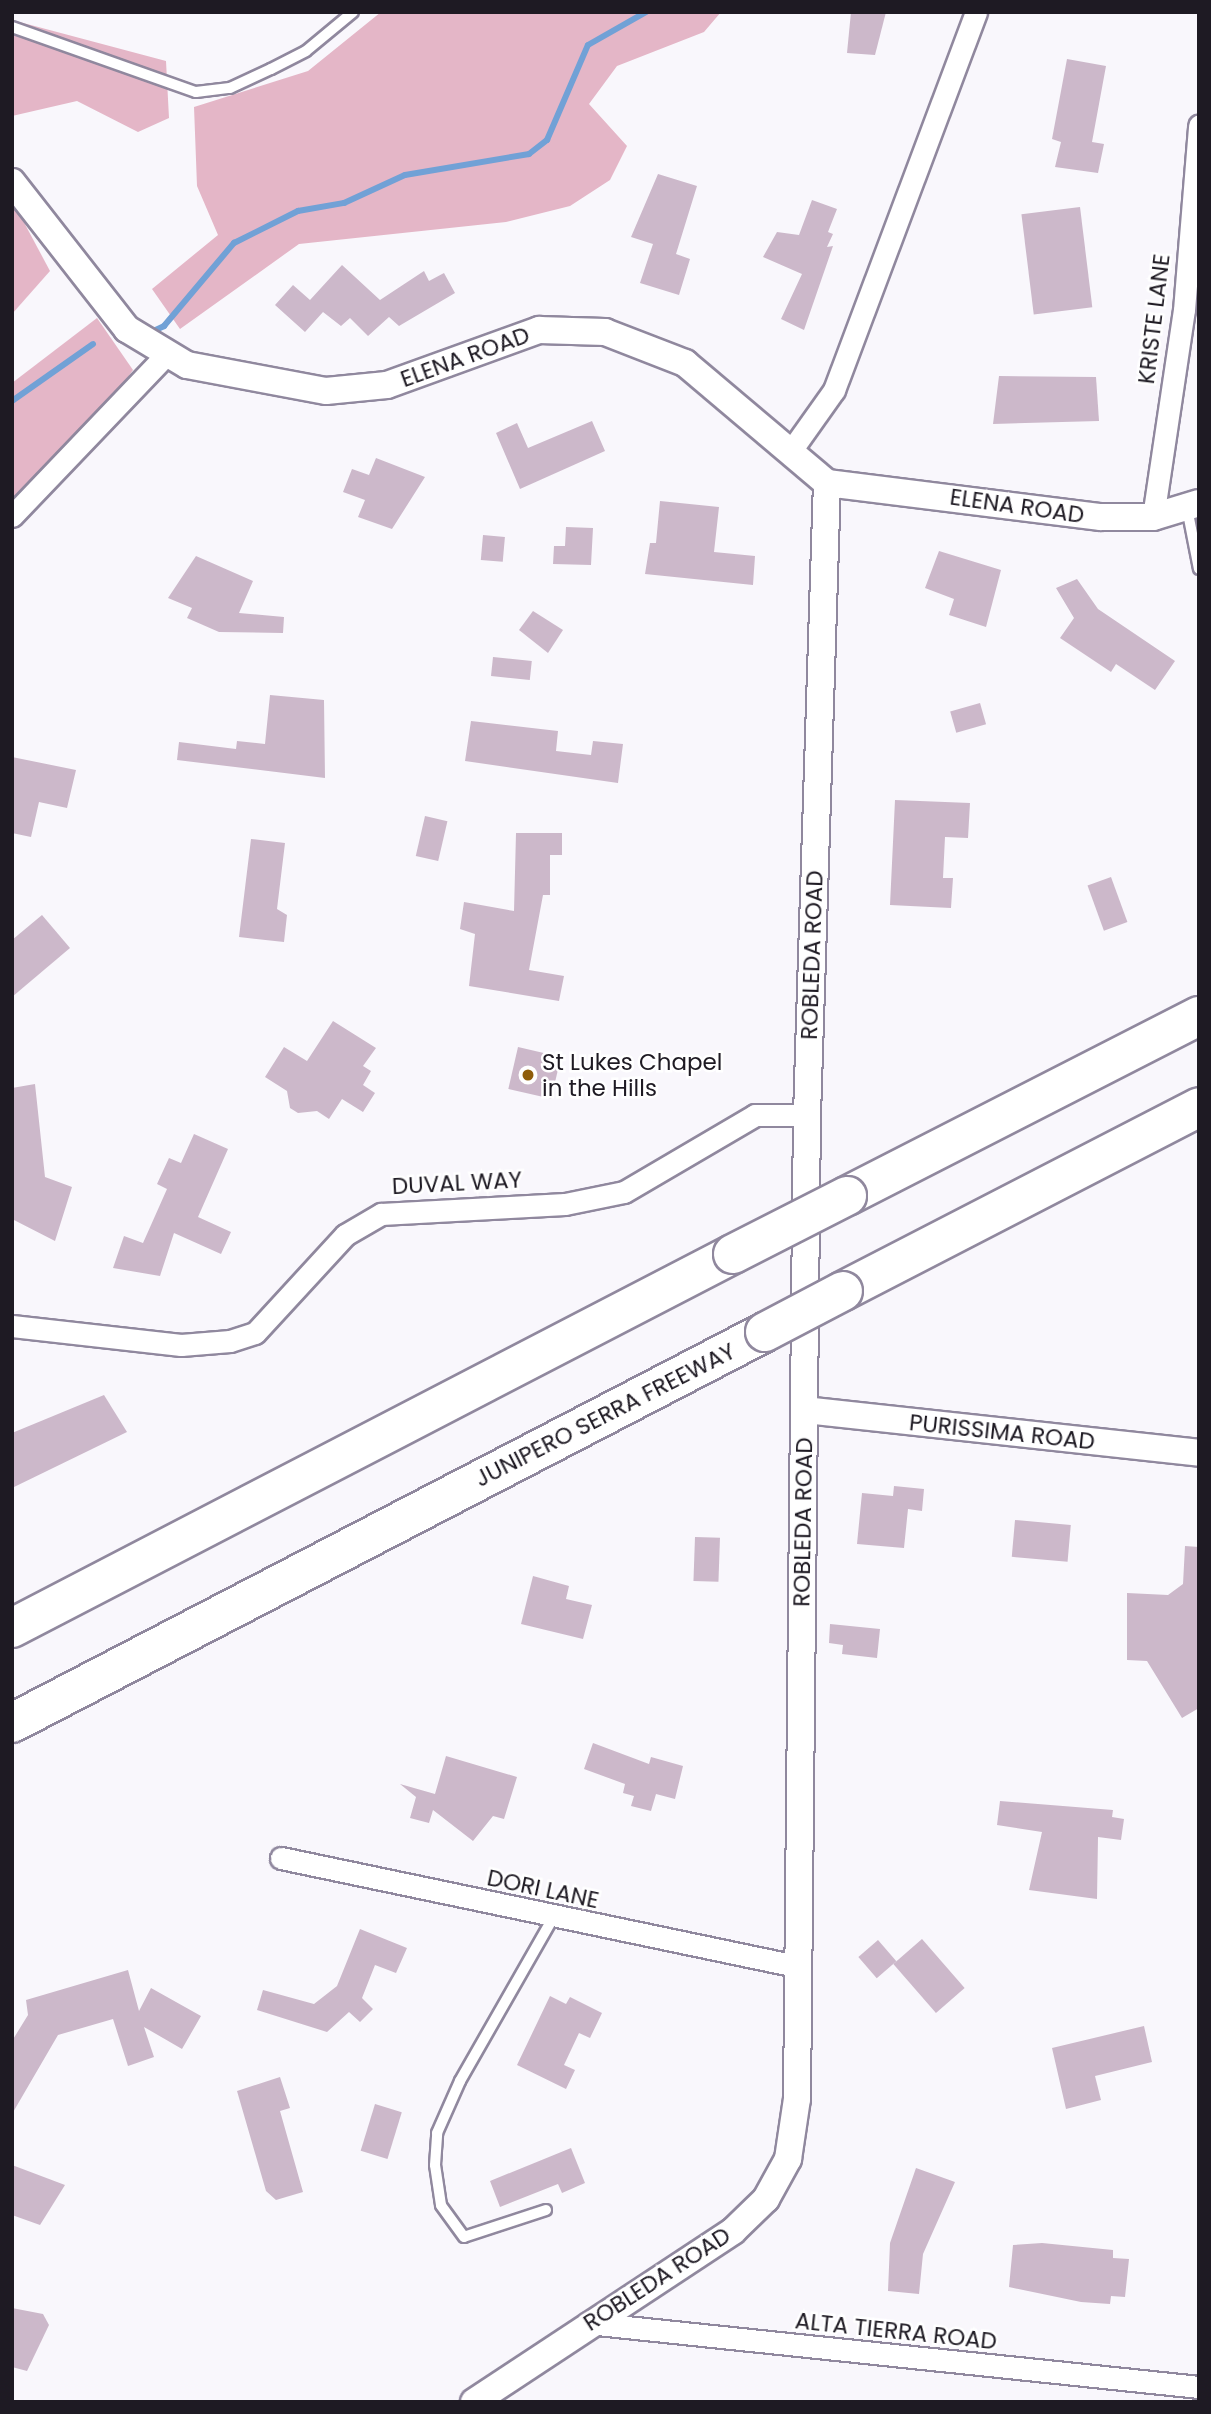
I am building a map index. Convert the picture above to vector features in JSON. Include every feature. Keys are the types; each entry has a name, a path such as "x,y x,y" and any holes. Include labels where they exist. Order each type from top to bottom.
{"highway":[{"path":"12,1628 1199,1016"},
{"name":"JUNIPERO SERRA FREEWAY","path":"12,1723 1199,1107"}],"street":[{"path":"790,452 834,390 975,12"},
{"name":"KRISTE LANE","path":"1153,517 1184,310 1199,126"},
{"name":"ELENA ROAD","path":"12,183 127,329 166,355 253,381 326,391 387,385 539,330 605,332 685,363 827,483 1101,517 1153,517 1193,505"},
{"path":"12,516 166,355"},
{"name":"ROBLEDA ROAD","path":"474,2402 588,2323 733,2231 766,2199 788,2159 797,2099 796,1966 807,1115 827,483"},
{"name":"DUVAL WAY","path":"12,1326 181,1345 230,1341 255,1333 345,1235 381,1214 565,1205 624,1192 755,1115 807,1115"},
{"name":"PURISSIMA ROAD","path":"805,1410 1199,1453"},
{"name":"DORI LANE","path":"281,1858 553,1918 796,1966"},
{"name":"ALTA TIERRA ROAD","path":"588,2323 1199,2387"}],"lane":[{"path":"12,27 196,92 230,88 306,51 353,12"},
{"path":"1193,505 1199,569"},
{"path":"546,2210 464,2237 441,2205 435,2165 437,2133 460,2081 553,1918"}],"shaded area":[{"path":"381,12 721,12 704,32 617,66 589,104 627,146 610,180 570,206 506,222 299,244 180,329 152,289 218,235 197,186 194,107 308,71"},
{"path":"12,20 166,61 169,118 138,132 77,101 12,116"},
{"path":"12,200 50,271 12,314"},
{"path":"97,318 133,370 100,416 12,499 12,383"}],"building":[{"path":"851,12 886,12 875,55 847,53"},
{"path":"1067,59 1106,66 1092,142 1104,144 1098,173 1055,167 1061,142 1052,139"},
{"path":"658,174 697,186 676,254 690,259 679,295 640,283 653,244 631,237"},
{"path":"812,200 837,209 828,232 833,234 827,247 833,246 804,330 781,319 802,274 763,257 777,232 799,235"},
{"path":"1080,207 1092,307 1034,314 1021,214"},
{"path":"342,265 380,300 424,271 429,281 444,273 455,293 399,326 389,317 368,336 350,318 341,326 323,312 305,332 275,305 293,285 310,300"},
{"path":"999,376 1096,377 1099,421 993,424"},
{"path":"592,421 605,451 520,489 496,433 517,423 528,448"},
{"path":"376,458 425,477 392,529 358,517 365,500 343,492 352,469 369,475"},
{"path":"660,501 719,507 714,552 755,556 753,585 645,574 650,543 656,543"},
{"path":"566,527 593,528 591,565 553,564 554,546 565,546"},
{"path":"483,535 505,537 503,562 481,560"},
{"path":"939,551 1001,570 986,627 949,615 954,599 925,588"},
{"path":"196,556 253,581 239,613 284,617 283,633 219,632 187,618 192,608 168,598"},
{"path":"1077,579 1098,609 1175,661 1155,690 1116,664 1111,672 1060,638 1074,618 1056,588"},
{"path":"533,611 563,630 548,653 519,630"},
{"path":"493,657 532,661 530,680 491,676"},
{"path":"270,695 324,700 325,778 177,760 179,742 236,749 237,741 265,744"},
{"path":"980,703 986,724 956,733 950,712"},
{"path":"471,721 558,731 556,751 591,755 593,741 623,744 618,783 465,761"},
{"path":"12,757 76,770 67,808 39,802 31,837 12,833"},
{"path":"895,800 970,803 968,838 945,837 943,878 953,878 951,908 890,905"},
{"path":"425,816 447,821 438,861 416,856"},
{"path":"516,833 562,833 562,855 550,855 550,895 543,895 529,970 564,976 559,1001 469,986 475,934 460,929 464,902 514,911"},
{"path":"251,839 285,843 277,909 287,915 284,942 239,937"},
{"path":"1111,877 1127,922 1104,931 1088,886"},
{"path":"42,915 70,948 12,997 12,940"},
{"path":"333,1021 376,1048 363,1066 371,1071 363,1085 375,1093 363,1112 342,1099 329,1119 317,1111 298,1113 290,1108 287,1091 265,1077 284,1047 307,1061"},
{"name":"St Lukes Chapel in the Hills","path":"518,1047 561,1057 551,1099 508,1089"},
{"path":"35,1084 45,1177 72,1187 55,1241 12,1219 12,1088"},
{"path":"194,1134 228,1149 198,1217 231,1232 221,1254 174,1233 160,1276 113,1268 124,1236 143,1243 167,1189 157,1184 169,1158 181,1163"},
{"path":"104,1395 127,1432 12,1488 12,1433"},
{"path":"894,1486 924,1489 922,1511 908,1509 904,1548 857,1544 862,1493 893,1496"},
{"path":"1015,1520 1071,1525 1068,1562 1012,1557"},
{"path":"695,1537 720,1538 718,1582 693,1581"},
{"path":"1185,1546 1199,1547 1199,1708 1182,1718 1147,1661 1127,1660 1127,1593 1168,1595 1183,1584"},
{"path":"533,1576 569,1586 566,1599 592,1605 583,1639 521,1624"},
{"path":"830,1624 880,1629 877,1658 842,1654 843,1645 829,1643"},
{"path":"593,1743 649,1764 651,1757 683,1766 675,1799 656,1794 651,1811 631,1806 634,1796 623,1793 625,1784 584,1769"},
{"path":"446,1756 517,1777 504,1819 493,1816 473,1841 433,1810 429,1823 410,1818 416,1797 400,1784 435,1794"},
{"path":"1000,1801 1113,1810 1112,1817 1124,1819 1121,1840 1098,1837 1097,1899 1029,1890 1042,1832 997,1825"},
{"path":"360,1929 407,1948 396,1973 375,1965 362,1998 373,2009 360,2022 349,2012 327,2032 257,2010 263,1990 314,2004 337,1986"},
{"path":"922,1939 965,1988 936,2013 893,1964"},
{"path":"878,1940 896,1961 877,1978 858,1957"},
{"path":"128,1970 139,2011 151,1988 201,2016 182,2049 144,2027 154,2057 128,2066 113,2019 58,2035 12,2114 12,2041 28,2015 26,2000"},
{"path":"550,1996 566,2004 570,1997 602,2013 590,2038 579,2033 564,2065 575,2070 566,2089 517,2065"},
{"path":"1144,2026 1152,2062 1095,2076 1101,2100 1066,2109 1052,2048"},
{"path":"280,2077 290,2108 280,2111 303,2192 276,2200 266,2191 237,2091"},
{"path":"375,2104 402,2112 387,2159 361,2151"},
{"path":"571,2148 585,2183 562,2193 558,2184 500,2207 490,2181"},
{"path":"12,2165 65,2185 40,2225 12,2215"},
{"path":"916,2168 955,2182 923,2254 919,2294 888,2291 890,2243"},
{"path":"1042,2243 1113,2250 1113,2258 1129,2259 1125,2297 1111,2296 1110,2304 1081,2302 1009,2287 1013,2245"},
{"path":"12,2308 43,2314 49,2325 27,2371 12,2367"}],"waterway":[{"path":"147,334 164,326 234,243 298,211 344,203 405,175 529,154 547,140 588,45 646,12"},
{"path":"12,401 93,344"}],"place":[{"name":"St Lukes Chapel in the Hills","path":"528,1075"}]}
